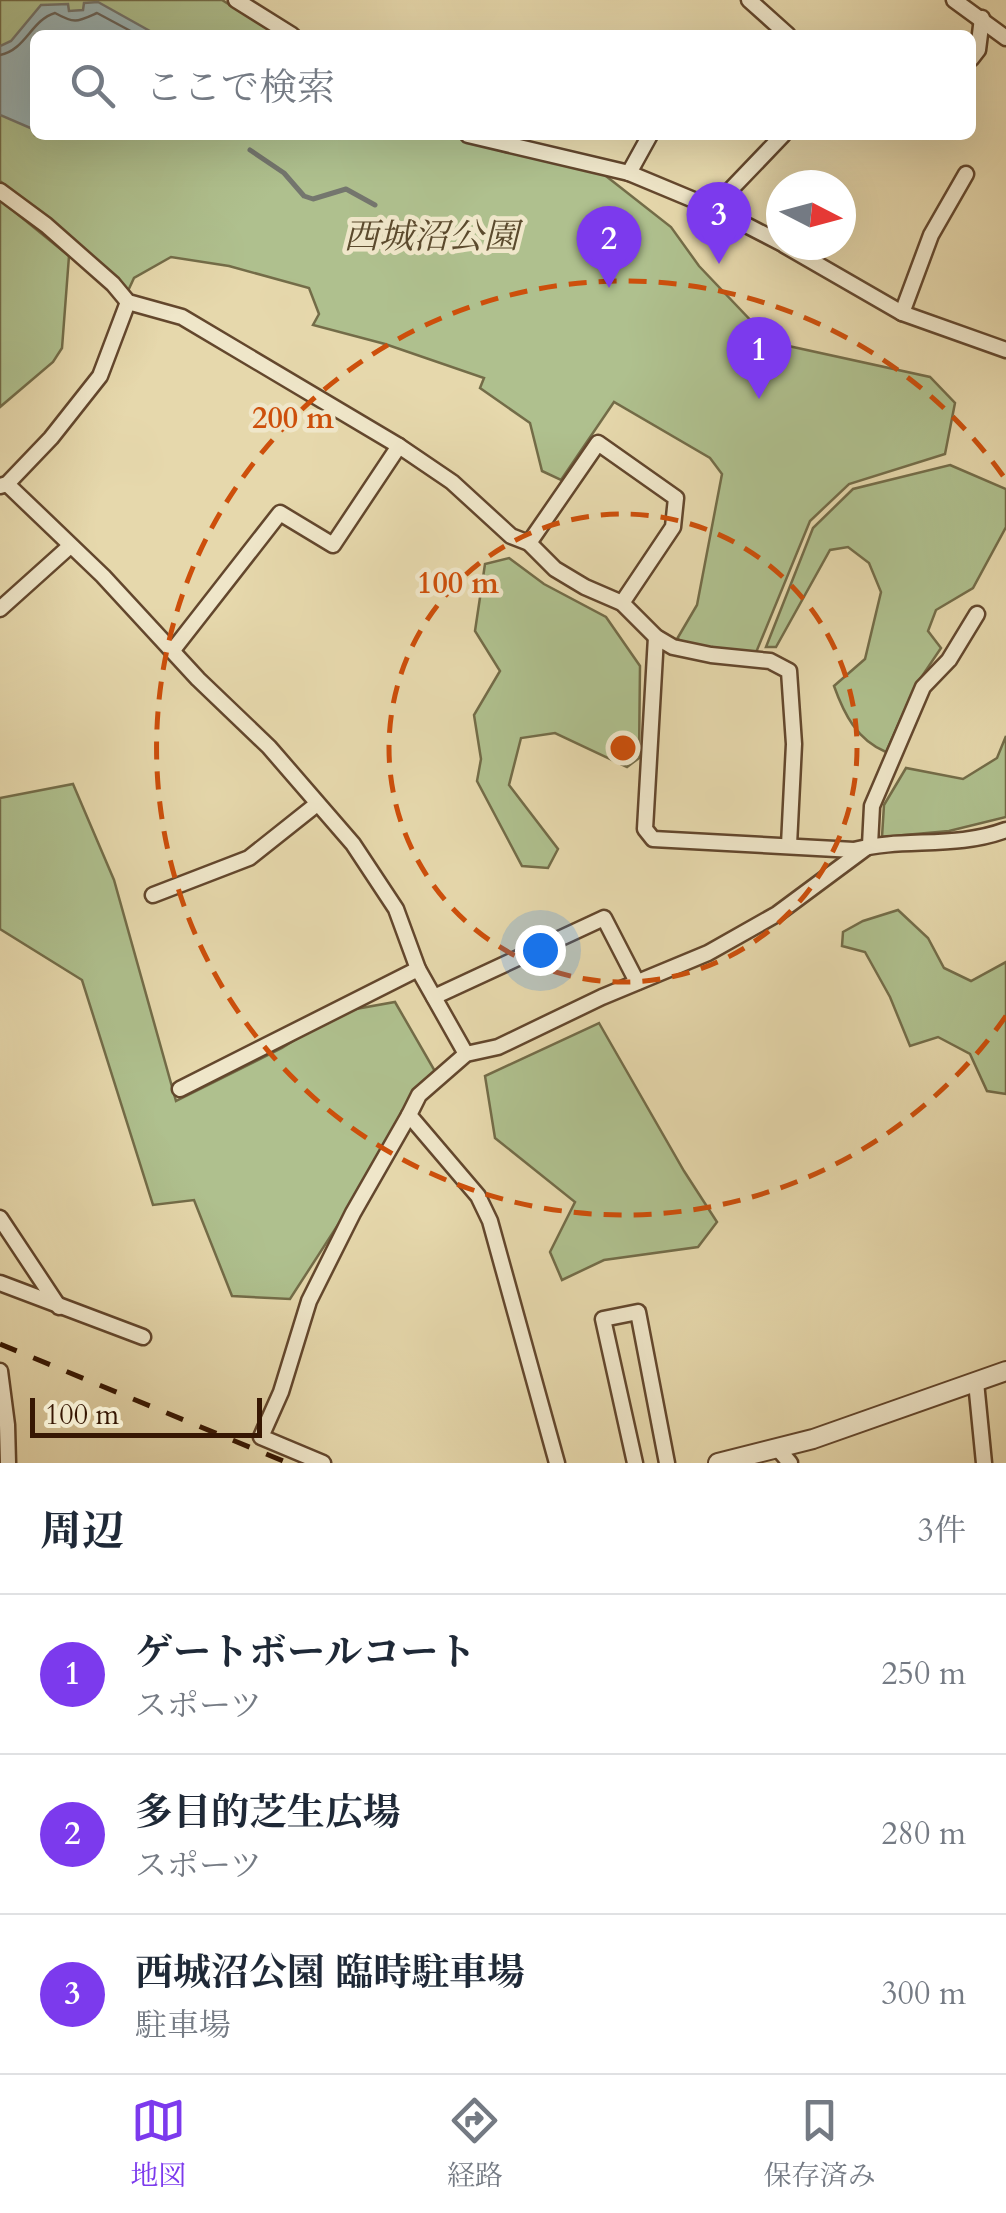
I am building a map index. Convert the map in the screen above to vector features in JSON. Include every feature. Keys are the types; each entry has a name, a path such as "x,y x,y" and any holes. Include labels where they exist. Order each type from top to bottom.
{"street":[{"path":"236,0 284,30"},
{"path":"748,0 782,30"},
{"path":"954,0 1006,38"},
{"path":"976,53 982,18"},
{"path":"489,140 629,173 713,208 766,236"},
{"path":"629,173 647,140"},
{"path":"713,208 779,140"},
{"path":"902,313 931,235 966,174"},
{"path":"0,191 46,225 128,302 182,317 399,446 452,482 511,536 529,543 555,569 622,603 673,647 770,661 789,671 794,744 788,845"},
{"path":"810,260 902,313 1006,350"},
{"path":"128,302 100,376 51,438 3,485 102,576 269,747 353,844 396,909 418,969 466,1054"},
{"path":"529,543 598,443 676,498 674,528 622,603"},
{"path":"173,650 280,513 333,544 399,446"},
{"path":"0,610 70,547"},
{"path":"870,846 872,806 923,687 948,660 976,614"},
{"path":"656,636 644,828 653,839 854,850 983,838 1006,830"},
{"path":"153,895 249,858 317,804"},
{"path":"323,1463 261,1437 281,1392 310,1301 352,1213 420,1095 466,1054 498,1047 637,982 708,954 778,914 870,846"},
{"path":"434,997 604,918 637,982"},
{"path":"180,1089 418,969"},
{"path":"409,1115 478,1196 490,1221 557,1463"},
{"path":"0,1218 59,1308"},
{"path":"0,1283 143,1337"},
{"path":"634,1463 604,1319 638,1312 666,1463"},
{"path":"0,1371 8,1463"},
{"path":"718,1463 784,1457 1006,1371"},
{"path":"976,1382 984,1463"}],"green space":[{"name":"西城沼公園","path":"0,0 222,0 270,30 30,30 30,140 466,140 505,152 597,169 671,227 699,266 758,328 784,345 930,377 955,403 945,454 849,484 810,521 755,655 705,651 677,639 697,605 722,474 710,458 614,402 561,480 542,471 530,423 480,388 484,378 385,344 313,325 319,314 309,288 229,266 171,257 134,278 127,293 103,266 0,181"},
{"path":"0,200 69,256 62,348 53,362 0,407"},
{"path":"950,465 1006,489 1006,527 973,588 936,610 928,631 941,648 916,685 886,752 867,741 853,725 834,686 865,659 881,592 869,563 848,547 830,550 776,647 766,647 813,528 853,489"},
{"path":"509,558 544,584 606,617 640,666 639,758 627,767 555,733 521,738 509,785 558,849 548,868 522,866 477,781 481,759 474,715 500,671 475,631 485,564"},
{"path":"1006,736 1006,817 949,831 882,837 884,805 906,768 963,779 997,758"},
{"path":"73,784 114,880 176,1101 282,1048 339,1012 395,1002 436,1073 290,1299 232,1296 194,1200 153,1205 82,980 0,929 0,798"},
{"path":"898,910 928,938 944,968 971,981 1006,962 1006,1094 987,1091 970,1054 938,1037 910,1046 890,997 865,952 842,946 843,932"},
{"path":"599,1023 717,1222 698,1247 604,1260 562,1280 550,1252 575,1202 495,1138 485,1076"}],"water":[{"path":"98,2 148,30 30,30 30,128 0,115 0,46 11,41 41,5 68,4 69,11 83,10 84,3"}],"waterway":[{"path":"250,150 284,173 304,196 313,199 346,189 375,205"}],"railway":[{"path":"0,1344 288,1463"}],"place":[{"name":"西城沼公園 臨時駐車場","path":"719,264"},
{"name":"多目的芝生広場","path":"609,288"},
{"name":"ゲートボールコート","path":"759,399"}]}
